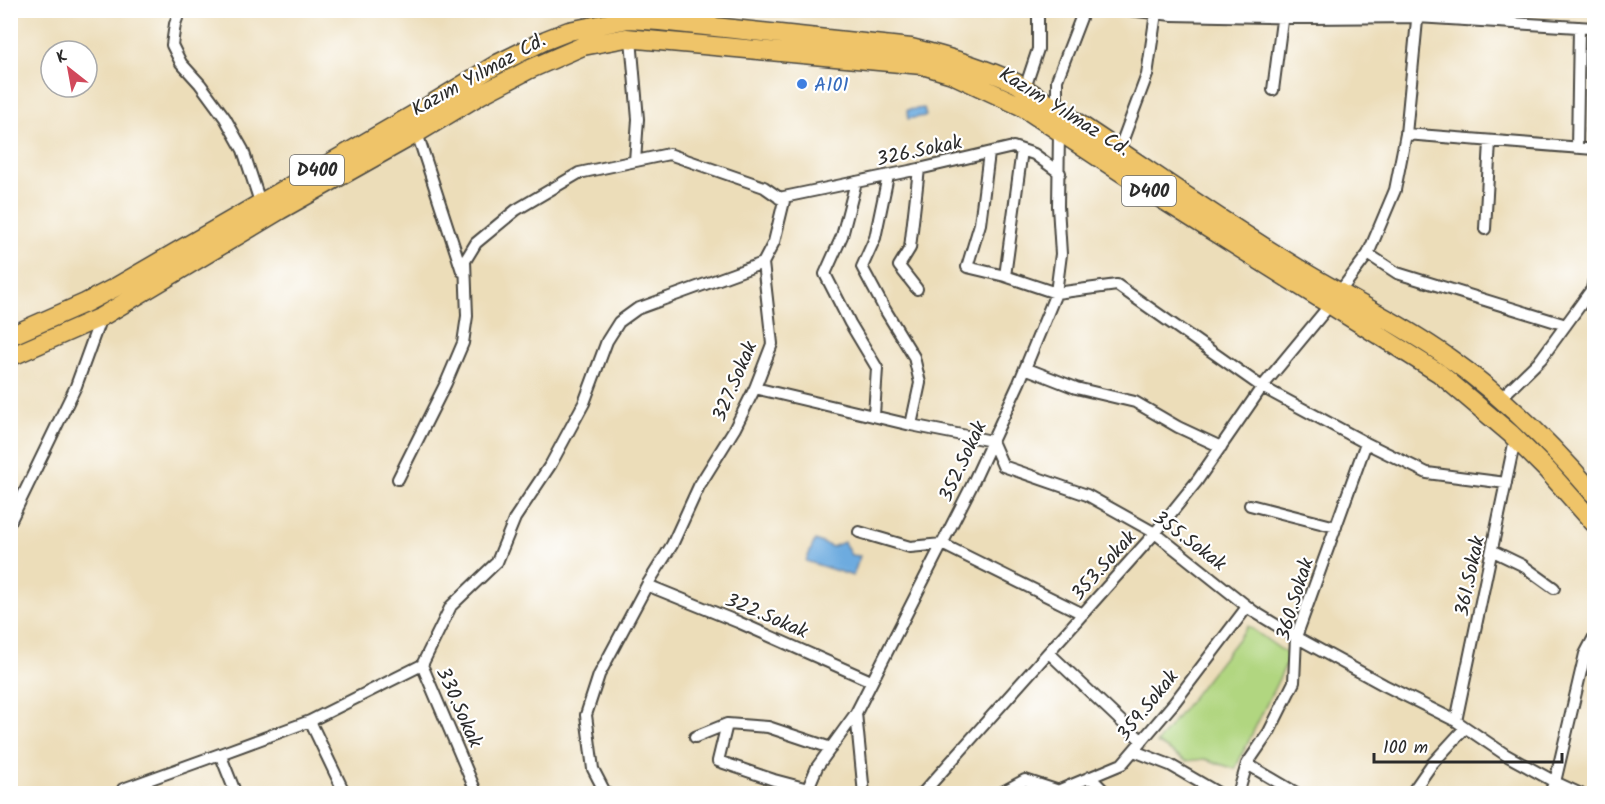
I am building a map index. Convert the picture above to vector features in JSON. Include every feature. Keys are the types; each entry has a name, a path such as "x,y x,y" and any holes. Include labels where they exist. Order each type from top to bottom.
{"highway":[{"name":"Kazım Yılmaz Cd.","path":"10,336 85,303 425,108 499,63 546,39 627,15 911,48 951,57 989,70 1025,88 1304,272 1334,299 1449,358 1500,399 1563,458 1594,494"},
{"name":"Kazım Yılmaz Cd.","path":"10,357 101,317 280,210 480,95 563,53 583,46 631,39 922,66 952,74 1021,106 1334,299 1439,373 1490,415 1547,470 1594,523"}],"street":[{"path":"180,10 172,45 181,63 225,118 243,150 260,202"},
{"path":"1025,88 1038,49 1038,10"},
{"path":"1057,109 1057,80 1084,10"},
{"path":"1128,10 1156,13 1418,14 1594,28"},
{"path":"1119,150 1147,75 1156,13"},
{"path":"1273,90 1283,14"},
{"name":"353.Sokak","path":"922,794 1155,533 1221,447 1262,387 1368,254 1395,190 1406,134 1418,14"},
{"path":"1577,148 1579,27"},
{"path":"631,39 638,119 635,161"},
{"name":"352.Sokak","path":"807,791 818,767 856,713 942,544 992,441 1056,293 1061,254 1058,206 1059,131"},
{"path":"417,133 466,286"},
{"path":"1406,134 1594,149"},
{"path":"1485,229 1490,142"},
{"name":"326.Sokak","path":"779,198 1013,147 1022,150"},
{"path":"1005,276 1022,150 1034,154 1060,173"},
{"path":"989,153 980,224 967,267 1005,276 1056,293 1117,285 1262,387 1366,443 1427,473 1506,483"},
{"path":"398,479 446,383 463,343 467,316 465,261 476,243 516,210 579,173 669,154 764,187 784,201 774,242 763,263"},
{"path":"917,289 899,266 909,249 919,169"},
{"path":"888,176 875,237 862,267 914,357 920,383 911,425"},
{"path":"855,182 842,236 825,274 850,323 877,368 874,415"},
{"path":"1368,254 1397,273 1566,325"},
{"name":"330.Sokak","path":"477,794 422,665 452,606 496,562 515,518 551,464 584,403 607,341 619,322 637,309 763,263"},
{"name":"327.Sokak","path":"607,793 593,769 586,715 598,675 647,585 672,545 699,486 735,428 755,388 772,344 763,263"},
{"path":"1500,399 1541,359 1593,289 1594,279"},
{"path":"10,522 76,386 101,317"},
{"path":"1025,368 1076,388 1135,402 1178,427 1221,447"},
{"path":"755,388 911,425 992,441"},
{"name":"361.Sokak","path":"1460,724 1515,439"},
{"name":"355.Sokak","path":"992,441 1003,466 1087,495 1155,533 1247,607 1296,637 1460,724 1506,755 1581,794"},
{"name":"360.Sokak","path":"1238,794 1246,764 1269,732 1294,682 1296,637 1366,443"},
{"path":"1250,505 1336,527"},
{"path":"859,532 910,548 942,544 1083,614"},
{"path":"1493,550 1522,565 1554,588"},
{"name":"322.Sokak","path":"647,585 872,681"},
{"name":"359.Sokak","path":"1055,792 1122,764 1174,703 1247,607"},
{"path":"1549,794 1555,782 1585,654 1594,637"},
{"path":"1049,653 1142,741"},
{"path":"123,794 123,789 310,721 422,665"},
{"path":"856,713 864,794"},
{"path":"310,721 345,794"},
{"path":"727,724 718,761 807,791"},
{"path":"695,737 727,724 768,727 831,748"},
{"path":"1411,794 1460,724"},
{"path":"1134,751 1170,765 1220,794"},
{"path":"220,754 236,794"},
{"path":"1246,764 1298,794"},
{"path":"1090,777 1107,794"},
{"path":"999,794 1025,780 1055,792"}],"green space":[{"path":"1248,626 1290,656 1235,769 1205,759 1186,761 1157,743"}],"water":[{"path":"924,108 926,116 908,119 907,110"},
{"path":"815,540 832,547 844,542 851,555 860,556 853,576 806,561"}],"place":[{"name":"A101","path":"802,84"}]}
